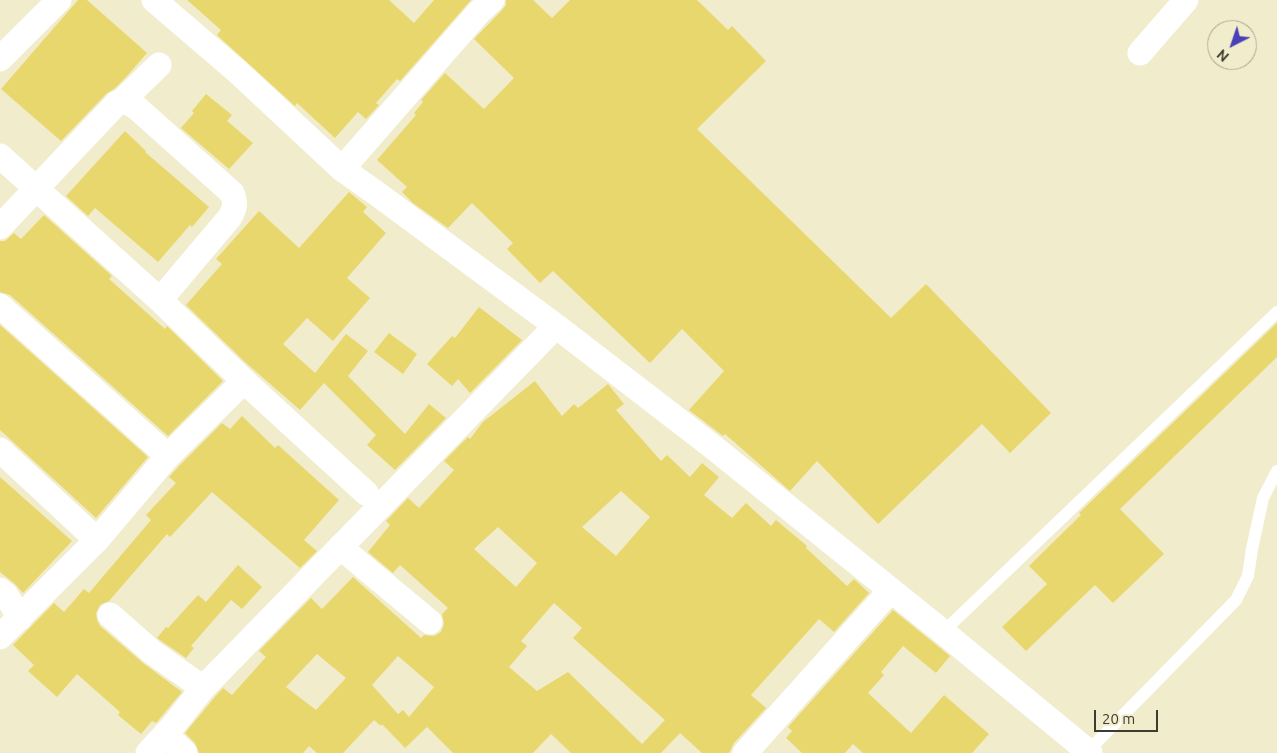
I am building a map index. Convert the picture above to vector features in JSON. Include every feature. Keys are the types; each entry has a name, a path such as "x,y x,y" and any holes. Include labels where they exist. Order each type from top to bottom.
{"street":[{"path":"0,60 59,0"},
{"path":"154,0 238,72 342,169 376,192 556,326 891,590 1089,752"},
{"path":"342,169 479,12 492,0"},
{"path":"1140,53 1186,0"},
{"path":"0,228 117,103 122,101 159,65"},
{"path":"122,101 137,108 232,193 235,201 235,208 230,217 160,300"},
{"path":"0,156 160,300 244,381 366,493"},
{"path":"0,306 168,456"},
{"path":"148,753 203,688 556,326"},
{"path":"0,637 10,614 97,540 168,456 244,381"},
{"path":"0,450 97,540"},
{"path":"340,547 430,622"},
{"path":"0,590 6,595 10,614"},
{"path":"745,753 891,590"},
{"path":"110,615 152,652 203,688"},
{"path":"165,734 185,753"}],"lane":[{"path":"943,632 1277,312"},
{"path":"1089,752 1236,600 1248,576 1263,498 1277,472"}],"building":[{"path":"78,0 87,0 147,53 127,76 107,93 61,141 1,89"},
{"path":"187,0 389,0 414,23 434,0 471,0 400,81 397,79 376,103 379,105 366,119 358,112 335,138 297,103 295,106 217,35 221,30"},
{"path":"506,0 533,0 552,18 570,0 697,0 728,30 732,26 766,61 697,129 891,318 926,284 1051,413 1010,453 982,424 878,524 817,461 790,491 725,434 723,436 689,410 724,371 682,329 650,363 553,271 540,283 507,249 513,243 472,203 448,228 413,203 402,192 407,187 377,160 416,115 414,113 423,102 421,100 445,73 484,109 514,78 474,39 502,10 506,5"},
{"path":"206,94 232,115 227,121 253,143 229,169 181,128 194,113 192,111"},
{"path":"125,131 145,152 209,207 192,227 190,225 158,262 95,208 88,216 66,196"},
{"path":"349,192 367,207 363,212 386,233 347,278 370,298 333,341 307,318 283,344 315,373 346,334 368,351 348,376 405,434 429,404 446,418 395,470 367,445 376,435 324,383 300,410 245,362 186,305 222,264 216,259 259,211 299,248"},
{"path":"44,215 112,276 109,279 165,329 167,326 223,381 168,436 10,295 0,292 0,241 5,241 14,233 21,239"},
{"path":"479,307 522,340 470,393 458,379 452,386 427,364 452,336 455,338"},
{"path":"1277,323 1277,357 1120,509 1164,554 1113,603 1095,585 1026,651 1002,627 1047,584 1029,566 1081,515 1079,513"},
{"path":"0,325 148,457 96,518 0,430"},
{"path":"389,333 417,354 403,374 374,352"},
{"path":"535,381 562,416 574,404 578,408 608,384 624,404 616,410 661,461 667,455 690,477 702,463 719,477 704,495 732,518 746,503 771,526 776,520 807,546 806,548 847,586 854,579 869,593 834,632 819,619 751,695 766,708 734,743 729,753 702,753 680,733 661,753 571,753 551,734 533,753 453,753 427,727 405,748 382,724 381,726 374,720 343,753 317,753 309,746 303,753 199,753 195,743 185,733 214,698 223,688 232,695 266,657 259,651 311,598 322,609 353,577 421,638 424,635 434,636 441,632 444,624 442,614 448,608 400,565 393,573 368,552 390,525 386,521 408,498 419,508 454,470 444,461 468,437 470,439 483,422","holes":["621,491 650,517 616,556 582,527","498,527 537,563 516,587 474,549","554,603 582,628 573,638 665,720 642,744 568,672 537,691 509,667 527,646 521,641","317,654 346,678 316,710 286,687","398,656 434,687 409,717 403,710 398,714 372,685"]},
{"path":"242,416 275,448 278,445 339,500 304,540 317,551 300,568 212,492 170,537 167,534 109,601 100,605 96,613 100,626 143,663 182,692 156,723 152,721 141,734 118,715 120,712 77,674 57,697 28,671 34,665 13,645 54,603 64,612 84,589 89,593 151,520 146,515 176,483 169,477 222,423 230,429"},
{"path":"0,477 72,541 23,593 0,572"},
{"path":"238,565 262,587 242,609 231,600 191,646 194,648 186,658 157,638 198,595 206,602"},
{"path":"893,610 950,656 936,673 903,646 881,672 884,675 868,693 911,733 944,695 989,734 972,753 863,753 853,744 845,753 802,753 786,738 792,731 788,727"}]}
